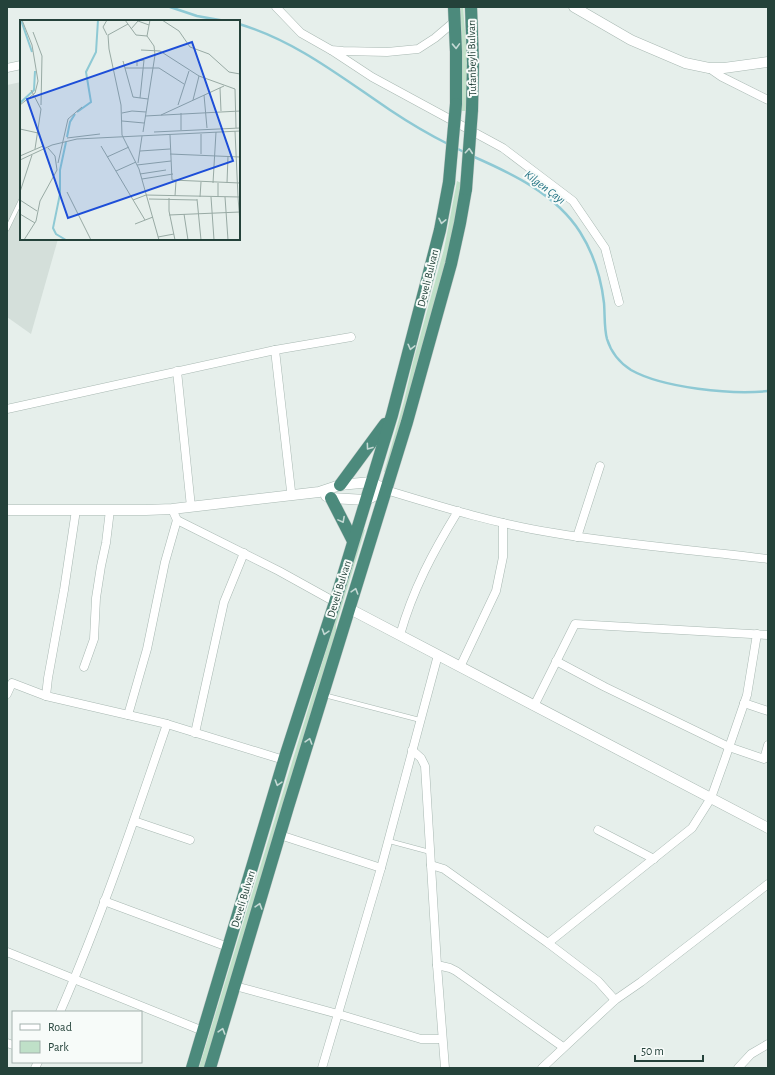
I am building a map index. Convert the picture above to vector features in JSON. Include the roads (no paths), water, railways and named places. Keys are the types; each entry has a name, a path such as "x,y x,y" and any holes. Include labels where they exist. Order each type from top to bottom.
{"highway":[{"name":"Tufanbeyli Bulvarı","path":"454,7 456,104"},
{"name":"Tufanbeyli Bulvarı","path":"471,7 473,63 472,110"},
{"name":"Develi Bulvarı","path":"192,1068 284,760 335,602 392,415 440,230 449,182 456,104"},
{"name":"Develi Bulvarı","path":"210,1068 386,490 451,264 466,189 472,110"},
{"path":"340,485 392,415"},
{"path":"331,498 353,541"}],"street":[{"path":"276,7 301,33 331,50 372,77 504,148 573,201 605,248 619,302"},
{"path":"574,7 631,40 685,63 709,68 724,68 768,62"},
{"path":"331,50 387,52 418,49 435,38 455,21"},
{"path":"7,68 20,65"},
{"path":"709,68 722,77 768,100"},
{"path":"7,409 274,350 351,337"},
{"path":"274,350 291,491 290,494"},
{"path":"177,371 191,507"},
{"path":"577,537 600,466"},
{"path":"7,510 172,509 290,494 319,492 340,485 371,482 386,490 458,511 503,523 553,533 768,559"},
{"path":"319,492 331,498 366,500 386,490"},
{"path":"172,509 178,520 244,553 335,602"},
{"path":"46,696 76,510"},
{"path":"84,667 94,639 96,598 100,566 106,543 110,510"},
{"path":"400,636 406,612 426,566 458,511"},
{"path":"128,715 147,649 165,562 178,520"},
{"path":"460,667 496,591 503,557 503,523"},
{"path":"195,733 224,602 244,553"},
{"path":"350,609 768,828"},
{"path":"534,706 575,624 768,635"},
{"path":"548,943 692,828 711,798 744,703 757,634"},
{"path":"322,1068 389,841 438,655"},
{"path":"556,661 605,688 729,747 764,759 768,745"},
{"path":"7,694 12,684 46,696 167,724 284,760"},
{"path":"744,703 768,711"},
{"path":"60,1011 134,821 167,724"},
{"path":"412,750 421,758 426,766 437,965 445,1068"},
{"path":"134,821 190,840"},
{"path":"598,830 654,859"},
{"path":"280,835 381,868"},
{"path":"431,865 444,869 548,943 598,981 615,1000"},
{"path":"542,1068 615,1000 768,884"},
{"path":"104,901 228,947"},
{"path":"7,952 203,1031"},
{"path":"437,965 456,971 563,1047"},
{"path":"235,986 338,1014 421,1039 442,1039"},
{"path":"738,1068 751,1054 768,1044"}],"lane":[{"path":"7,229 20,202"},
{"path":"323,694 420,720"},
{"path":"389,841 430,852"}],"waterway":[{"name":"Kilgen Çayı","path":"170,7 197,16 219,20"},
{"name":"Kilgen Çayı","path":"240,24 260,31 299,50 318,61 404,119 448,144"},
{"name":"Kilgen Çayı","path":"456,148 466,153"},
{"name":"Kilgen Çayı","path":"472,156 517,177 532,186 558,206 580,232 593,257 599,275 604,303 607,339 613,353 627,367 645,376 679,386 717,391 768,391"}]}
